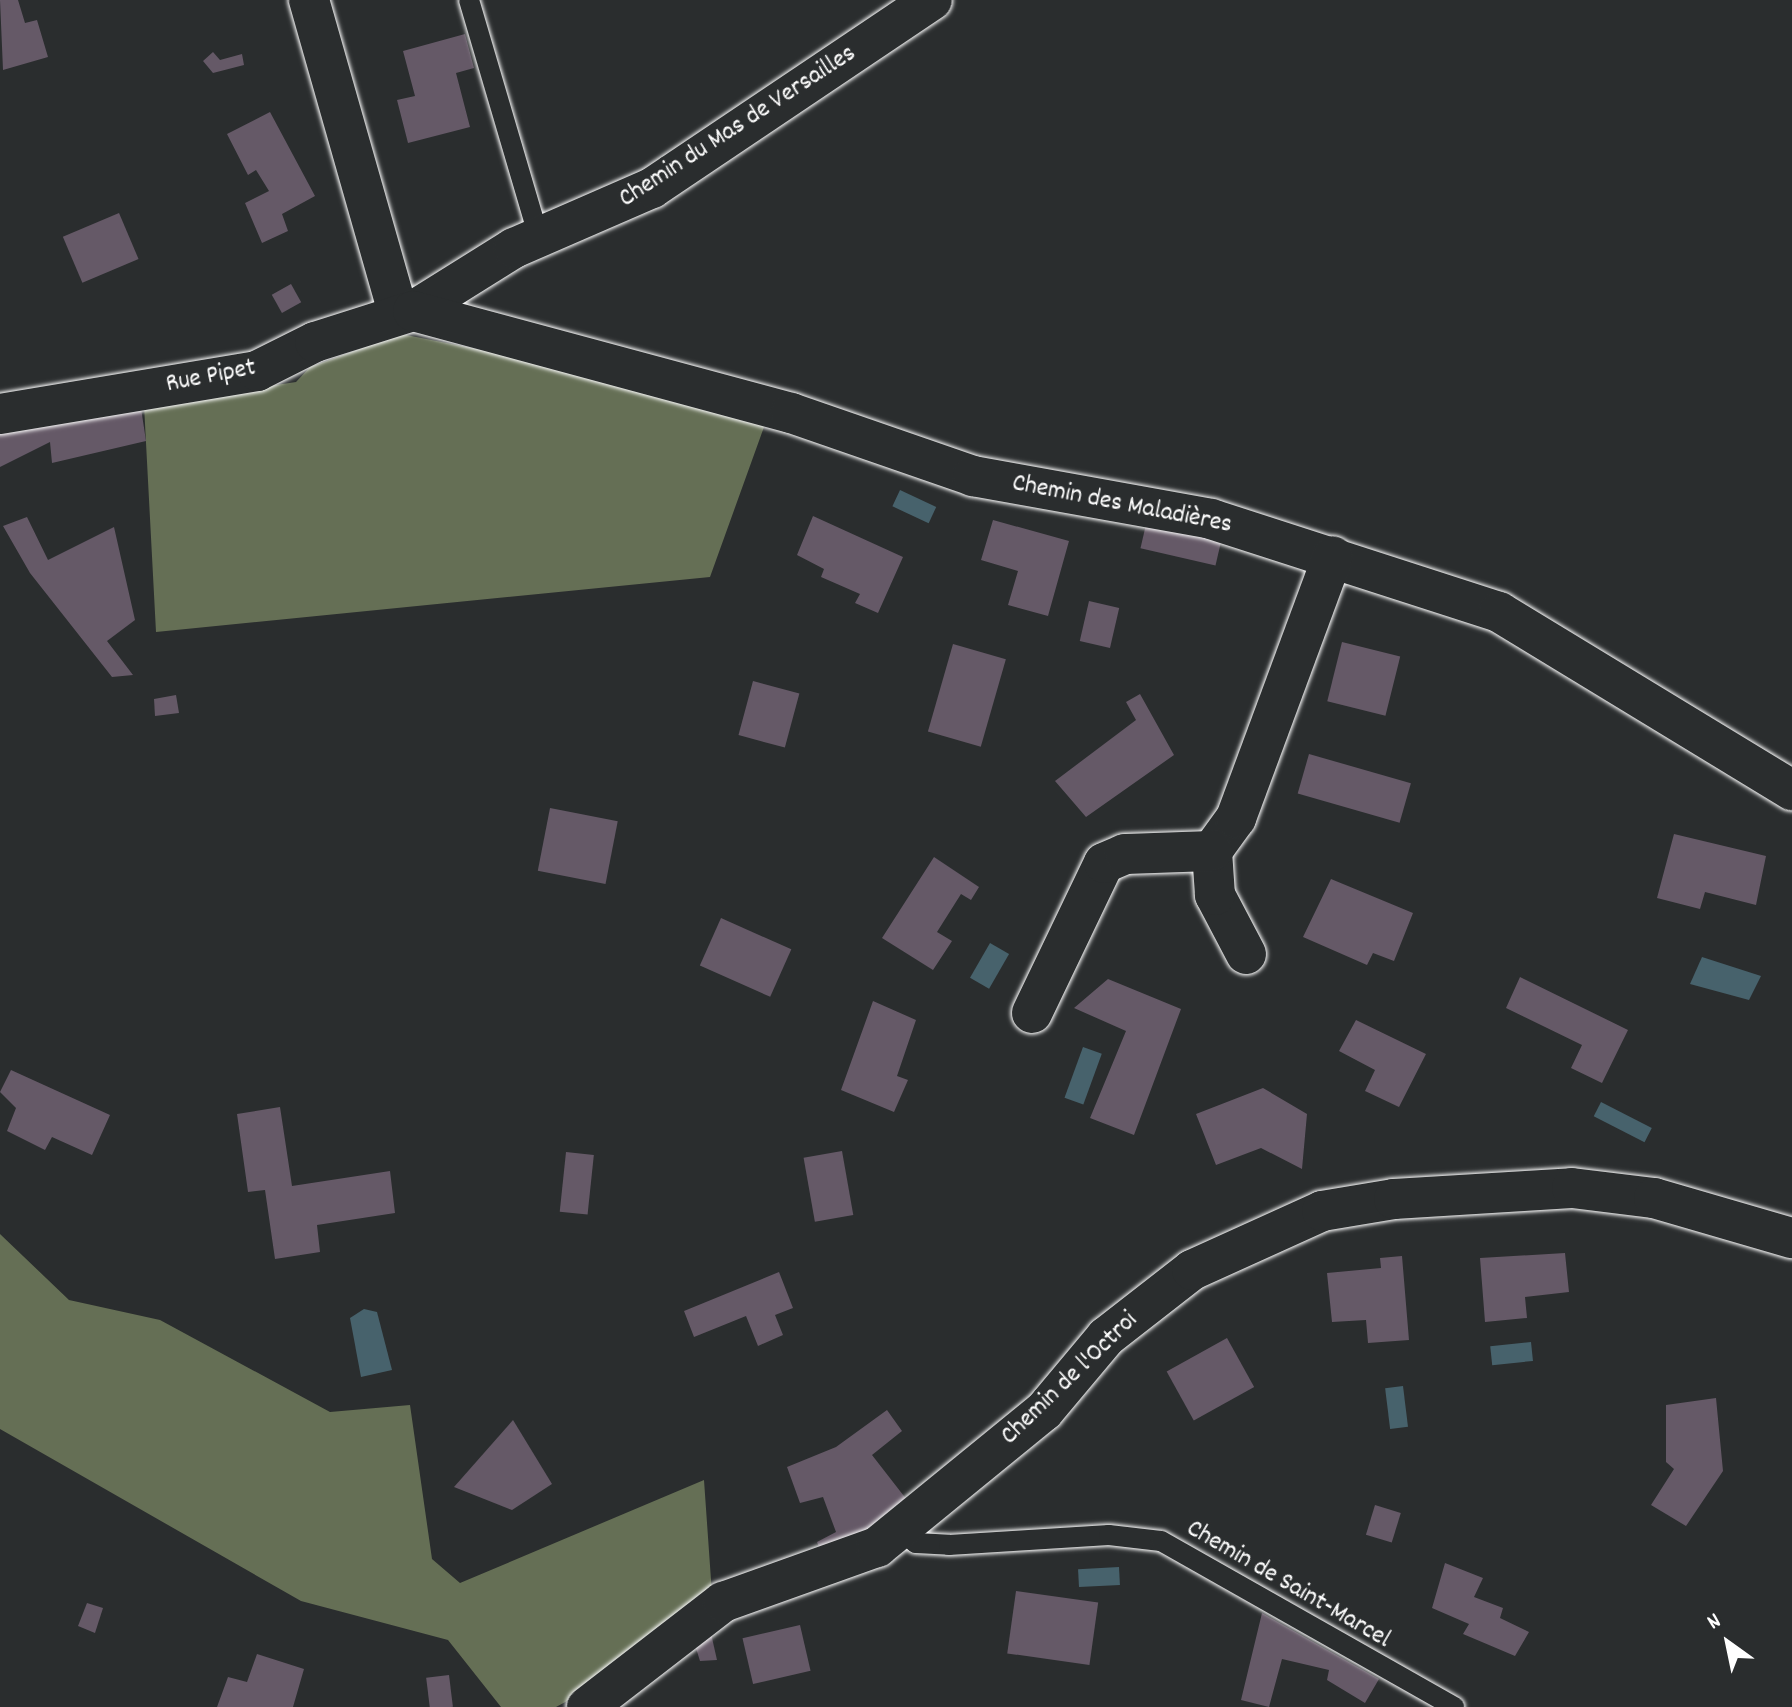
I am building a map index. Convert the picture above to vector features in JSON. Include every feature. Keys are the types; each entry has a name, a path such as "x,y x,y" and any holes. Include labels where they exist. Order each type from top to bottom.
{"street":[{"path":"309,0 406,312"},
{"name":"Chemin du Mas de Versailles","path":"406,312 539,238 652,188 932,0"},
{"name":"Rue Pipet","path":"0,414 257,371 406,312"},
{"name":"Chemin des Maladières","path":"406,312 791,413 973,476 1211,519 1499,612 1792,790"},
{"path":"1246,954 1215,895 1212,851 1236,818 1333,556"},
{"path":"1032,1013 1104,863 1125,854 1212,851"},
{"name":"Chemin de l'Octroi","path":"587,1707 723,1602 836,1563 901,1531 1044,1411 1106,1337 1192,1270 1322,1211 1394,1199 1572,1188 1654,1198 1792,1238"}],"lane":[{"path":"469,0 539,238"},
{"name":"Chemin de Saint-Marcel","path":"901,1531 916,1543 938,1544 1109,1535 1161,1541 1454,1707"}],"green space":[{"path":"401,334 543,362 759,421 764,427 710,577 156,632 144,405 296,382 310,367"},
{"path":"0,1234 69,1300 160,1320 330,1412 410,1405 432,1559 460,1583 704,1480 712,1594 582,1693 556,1707 501,1707 448,1640 301,1601 0,1429"}],"water":[{"path":"900,490 936,507 929,523 892,506"},
{"path":"990,943 1009,954 989,989 970,978"},
{"path":"1702,957 1761,976 1749,1000 1690,984"},
{"path":"1083,1047 1102,1054 1083,1105 1065,1098"},
{"path":"1601,1102 1652,1128 1645,1142 1594,1116"},
{"path":"364,1309 377,1312 392,1370 361,1377 350,1318"},
{"path":"1531,1342 1533,1361 1492,1365 1490,1346"},
{"path":"1403,1386 1408,1427 1390,1429 1385,1388"},
{"path":"1119,1567 1120,1585 1079,1587 1078,1569"}],"building":[{"path":"0,0 18,0 25,23 37,20 48,57 3,70"},
{"path":"465,34 474,68 456,73 470,127 408,143 397,100 415,96 403,51"},
{"path":"213,52 220,60 242,54 244,65 213,73 203,61"},
{"path":"270,112 315,196 282,214 288,231 262,243 245,203 269,191 256,170 248,175 227,134"},
{"path":"119,213 139,259 82,283 63,237"},
{"path":"291,284 301,302 282,313 272,295"},
{"path":"141,408 146,441 52,463 50,442 0,467 0,433"},
{"path":"813,516 903,557 878,613 855,603 860,594 821,577 824,569 797,555"},
{"path":"27,517 48,560 114,527 135,620 107,641 133,675 112,677 30,573 3,526"},
{"path":"993,520 1069,541 1048,616 1008,605 1018,571 981,560"},
{"path":"1147,520 1222,537 1216,566 1140,548"},
{"path":"1089,601 1119,608 1110,648 1080,641"},
{"path":"1342,642 1400,657 1385,716 1327,701"},
{"path":"953,644 1006,659 981,747 928,731"},
{"path":"753,681 799,693 785,748 739,735"},
{"path":"1140,694 1174,755 1086,817 1055,781 1136,720 1126,702"},
{"path":"176,695 179,713 155,716 154,699"},
{"path":"1309,754 1411,783 1400,823 1298,793"},
{"path":"550,808 618,821 606,884 538,871"},
{"path":"1674,834 1766,856 1756,905 1705,892 1700,909 1657,898"},
{"path":"934,857 979,887 971,900 961,894 937,932 952,941 933,970 882,938"},
{"path":"1331,879 1413,913 1394,961 1373,953 1367,965 1303,937"},
{"path":"721,918 791,949 770,997 700,966"},
{"path":"1520,977 1628,1030 1602,1083 1571,1068 1582,1045 1506,1008"},
{"path":"1108,979 1181,1009 1134,1135 1090,1118 1126,1031 1074,1008"},
{"path":"873,1001 916,1020 897,1076 908,1080 894,1112 841,1090"},
{"path":"1356,1020 1426,1054 1399,1107 1365,1091 1375,1070 1339,1051"},
{"path":"11,1070 110,1115 92,1155 52,1137 45,1150 7,1131 16,1108 0,1092"},
{"path":"1263,1088 1307,1114 1302,1169 1261,1148 1216,1165 1196,1114"},
{"path":"280,1107 292,1186 390,1171 395,1213 317,1225 320,1252 275,1259 265,1190 248,1192 237,1114"},
{"path":"842,1151 853,1215 815,1222 804,1158"},
{"path":"566,1152 594,1155 588,1215 560,1212"},
{"path":"1565,1253 1569,1292 1525,1297 1527,1318 1485,1322 1480,1258"},
{"path":"1402,1256 1409,1340 1368,1343 1366,1320 1332,1322 1327,1273 1381,1268 1380,1258"},
{"path":"779,1272 793,1308 775,1315 783,1335 758,1346 746,1316 694,1337 684,1311"},
{"path":"1227,1338 1254,1387 1194,1420 1167,1371"},
{"path":"1716,1398 1723,1471 1686,1526 1651,1505 1674,1469 1666,1462 1666,1405"},
{"path":"887,1410 902,1431 872,1455 914,1509 823,1557 817,1542 836,1532 823,1497 800,1503 787,1467 836,1447"},
{"path":"513,1420 552,1484 512,1510 454,1487"},
{"path":"1375,1505 1401,1513 1392,1543 1366,1535"},
{"path":"1445,1563 1483,1578 1474,1597 1503,1608 1500,1618 1529,1632 1515,1656 1463,1634 1469,1624 1432,1608"},
{"path":"1016,1591 1098,1603 1089,1665 1007,1653"},
{"path":"87,1603 103,1608 95,1633 78,1626"},
{"path":"1262,1613 1379,1679 1365,1703 1327,1680 1329,1670 1282,1659 1269,1707 1241,1700"},
{"path":"800,1625 811,1671 753,1684 743,1638"},
{"path":"710,1629 717,1660 700,1661 694,1642"},
{"path":"257,1654 304,1669 293,1707 217,1707 228,1677 247,1682"},
{"path":"449,1675 453,1707 430,1707 426,1678"}]}
